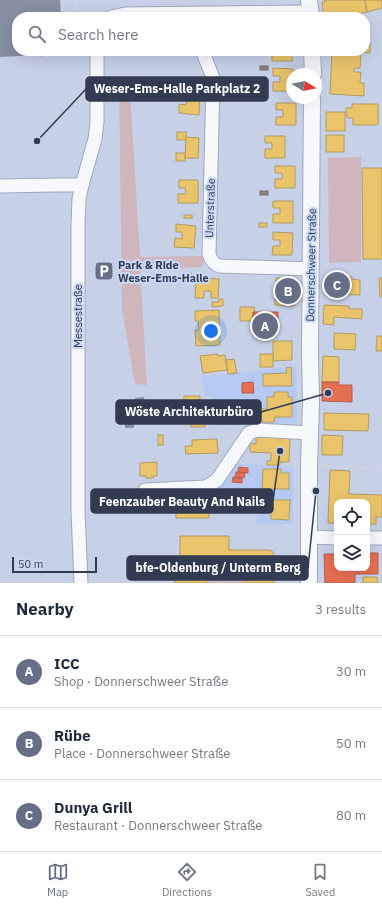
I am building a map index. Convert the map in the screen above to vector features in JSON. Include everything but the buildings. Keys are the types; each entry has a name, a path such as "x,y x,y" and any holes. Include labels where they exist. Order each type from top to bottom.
{"main road":[{"path":"312,56 313,68"},
{"name":"Donnerschweer Straße","path":"309,583 308,537 312,104"}],"street":[{"path":"218,12 310,10"},
{"name":"Messestraße","path":"81,583 78,511 78,224 79,199 95,139 97,122 97,56"},
{"name":"Unterstraße","path":"204,56 213,78 210,259 213,263 220,266 311,268"},
{"path":"0,180 10,179 25,186"},
{"path":"0,186 82,185"},
{"path":"0,194 10,193 25,186"},
{"path":"145,490 205,487 211,484 216,480 249,433 258,430 310,433"},
{"path":"308,537 334,538"},
{"path":"370,538 382,538"}],"path":[{"path":"76,0 76,12"},
{"path":"370,21 382,18"},
{"path":"338,467 382,469"},
{"path":"218,578 218,583"}],"shaded area":[{"path":"119,76 129,76 140,257 203,256 203,267 140,269 147,385 135,384 122,309"},
{"path":"361,157 361,262 329,263 328,158"},
{"path":"296,366 297,423 215,426 212,396 205,396 201,377"},
{"path":"231,463 294,467 293,524 257,525 256,492 217,490"},
{"path":"246,577 246,583 206,583 206,578"}],"place":[{"name":"Weser-Ems-Halle Parkplatz 2","path":"37,141"},
{"name":"Park & Ride Weser-Ems-Halle","path":"104,271"},
{"name":"Dunya Grill","path":"337,285"},
{"name":"Rübe","path":"288,291"},
{"name":"ICC","path":"265,326"},
{"name":"Wöste Architekturbüro","path":"328,393"},
{"name":"Feenzauber Beauty And Nails","path":"280,451"},
{"name":"bfe-Oldenburg / Unterm Berg","path":"316,491"}]}
